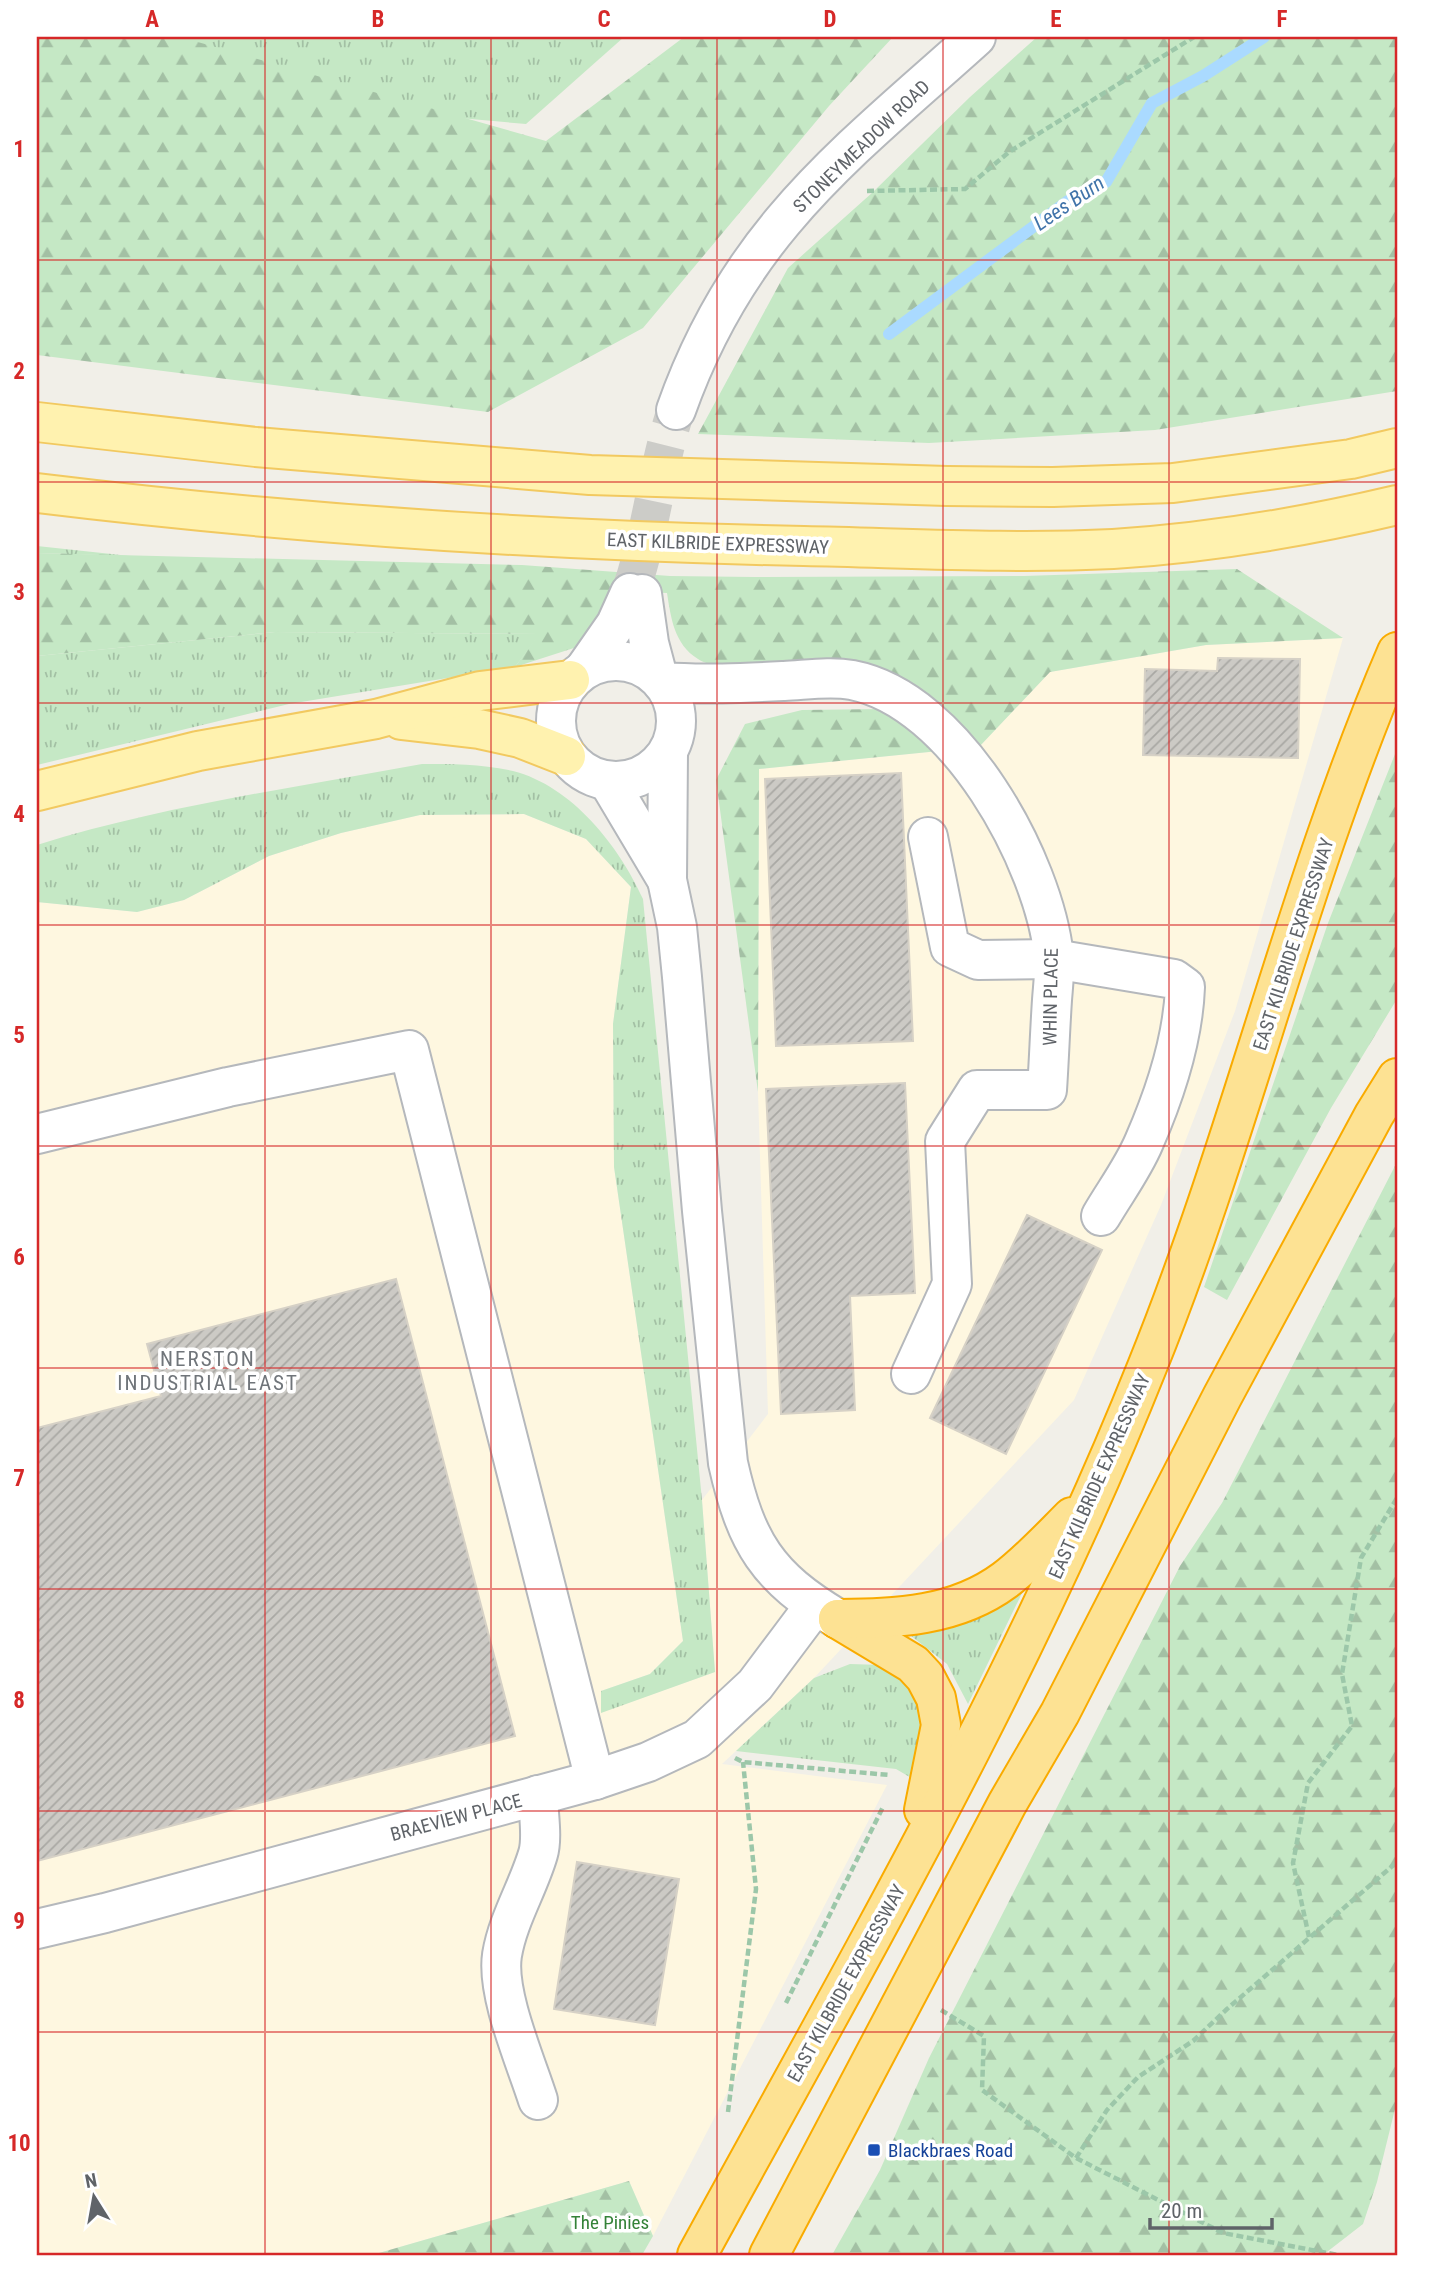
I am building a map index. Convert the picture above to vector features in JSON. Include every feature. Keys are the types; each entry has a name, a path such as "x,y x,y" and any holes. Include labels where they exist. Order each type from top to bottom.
{"highway":[{"name":"EAST KILBRIDE EXPRESSWAY","path":"697,2255 910,1866 1021,1648 1091,1499 1147,1368 1201,1226 1343,789 1397,652"},
{"path":"769,2255 1007,1804 1060,1713 1228,1385 1374,1115 1397,1078"},
{"path":"827,1612 894,1618 941,1611 975,1599 1005,1580 1091,1499"},
{"path":"827,1612 913,1664 925,1677 936,1698 941,1726 910,1866"}],"main road":[{"path":"37,422 256,447 590,475 947,486 1053,487 1174,483 1351,459 1397,448"},
{"name":"EAST KILBRIDE EXPRESSWAY","path":"37,493 217,513 534,536 709,544 1044,550 1112,549 1246,535 1397,505"},
{"path":"37,792 198,751 376,719 480,691 578,674"},
{"path":"376,719 432,722 479,729 520,738 566,756"}],"street":[{"name":"STONEYMEADOW ROAD","path":"676,410 700,349 720,313 747,269 782,222 874,129 976,37"},
{"path":"660,679 636,593 616,624 559,698 555,717 558,737 566,756 578,768 608,781 625,781 642,775 657,766 671,745"},
{"path":"578,674 606,661 628,661 644,667 660,679 676,708 671,745 667,880 677,927 728,1464 737,1504 749,1535 767,1563 791,1588 827,1612"},
{"name":"WHIN PLACE","path":"660,679 713,684 824,678 852,680 884,691 917,710 950,742 980,778 1008,822 1044,906 1054,959 1047,1090 977,1090 945,1141 952,1284 911,1374"},
{"name":"WHIN PLACE","path":"671,745 703,716 729,701 786,681"},
{"path":"608,781 667,880"},
{"path":"928,837 950,947 978,960 1054,959 1174,979 1185,987 1184,1007 1173,1060 1143,1144 1101,1216"},
{"path":"37,1133 241,1084 409,1050 595,1780"},
{"name":"BRAEVIEW PLACE","path":"37,1929 595,1780 648,1762 696,1739 755,1685 827,1612"},
{"path":"538,1795 539,1851 513,1917 502,1955 502,1978 510,2014 538,2100"}],"path":[{"path":"873,191 965,189 1010,152 1194,37"},
{"path":"1309,1937 1293,1863 1308,1783 1352,1726 1342,1674 1361,1558 1397,1498"},
{"path":"696,1739 743,1762 898,1776 925,1807"},
{"path":"727,2124 756,1889 743,1762"},
{"path":"1076,2158 1107,2110 1138,2077 1193,2041 1397,1862"},
{"path":"910,1992 984,2036 982,2091 1076,2158 1223,2233 1338,2255"}],"shaded area":[{"path":"1343,638 1235,1011 1161,1205 1074,1400 814,1678 722,1764 887,1785 653,2236 629,2181 372,2255 37,2255 37,902 137,912 184,900 269,856 341,833 420,815 524,814 586,839 631,887 613,1024 614,1167 683,1641 650,1674 601,1691 602,1712 715,1672 702,1500 768,1414 758,1092 759,769 979,747 1050,672 1206,645"}],"green space":[{"path":"37,37 624,37 526,124 43,81"},
{"path":"37,37 180,37 546,141 684,37 893,37 829,106 643,328 488,412 37,355"},
{"path":"1037,37 1397,37 1397,391 1155,430 929,443 698,434 788,268"},
{"path":"37,546 130,556 37,553"},
{"path":"37,553 522,565 670,576 1024,576 1237,569 1343,638 1206,645 1050,672 979,747 881,671 720,667 700,660 690,653 679,638 672,621 667,593 615,591 577,647 515,667 539,634 275,632 37,656"},
{"path":"275,632 540,634 515,667 289,704 37,765 37,656"},
{"path":"882,709 949,750 759,769 758,1092 716,780 745,724 802,710"},
{"path":"1397,749 1397,999 1331,1108 1227,1300 1204,1287 1328,923"},
{"path":"422,764 468,765 513,771 555,790 574,804 607,839 643,899 702,1500 715,1672 601,1713 601,1691 650,1674 683,1641 614,1167 613,1024 631,887 586,839 524,814 420,815 341,833 269,856 184,900 137,912 37,902 37,845 132,819"},
{"path":"1397,1162 1397,2101 1377,2182 1363,2224 1323,2255 832,2255 880,2170 929,2058 1180,1566 1222,1503"},
{"path":"1024,1589 968,1704 947,1664 910,1635 914,1628"},
{"path":"850,1664 882,1665 905,1678 922,1703 925,1730 913,1779 896,1769 736,1751 814,1678"},
{"name":"The Pinies","path":"629,2181 653,2236 642,2255 372,2255"}],"building":[{"path":"1218,658 1300,659 1298,758 1143,755 1145,669 1217,671"},
{"path":"901,773 913,1041 776,1046 765,779"},
{"path":"905,1083 915,1293 850,1296 855,1410 781,1414 766,1089"},
{"path":"1027,1215 1102,1250 1006,1454 930,1418"},
{"path":"396,1279 515,1736 37,1861 37,1428 161,1396 147,1344"},
{"path":"577,1862 679,1879 655,2025 554,2009"}],"waterway":[{"name":"Lees Burn","path":"889,334 1068,201 1106,182 1152,103 1203,76 1264,37"}],"tunnel":[{"path":"630,593 676,410"}],"place":[{"name":"Blackbraes Road","path":"874,2150"}],"district":[{"name":"NERSTON INDUSTRIAL EAST","path":"208,1371"}]}
